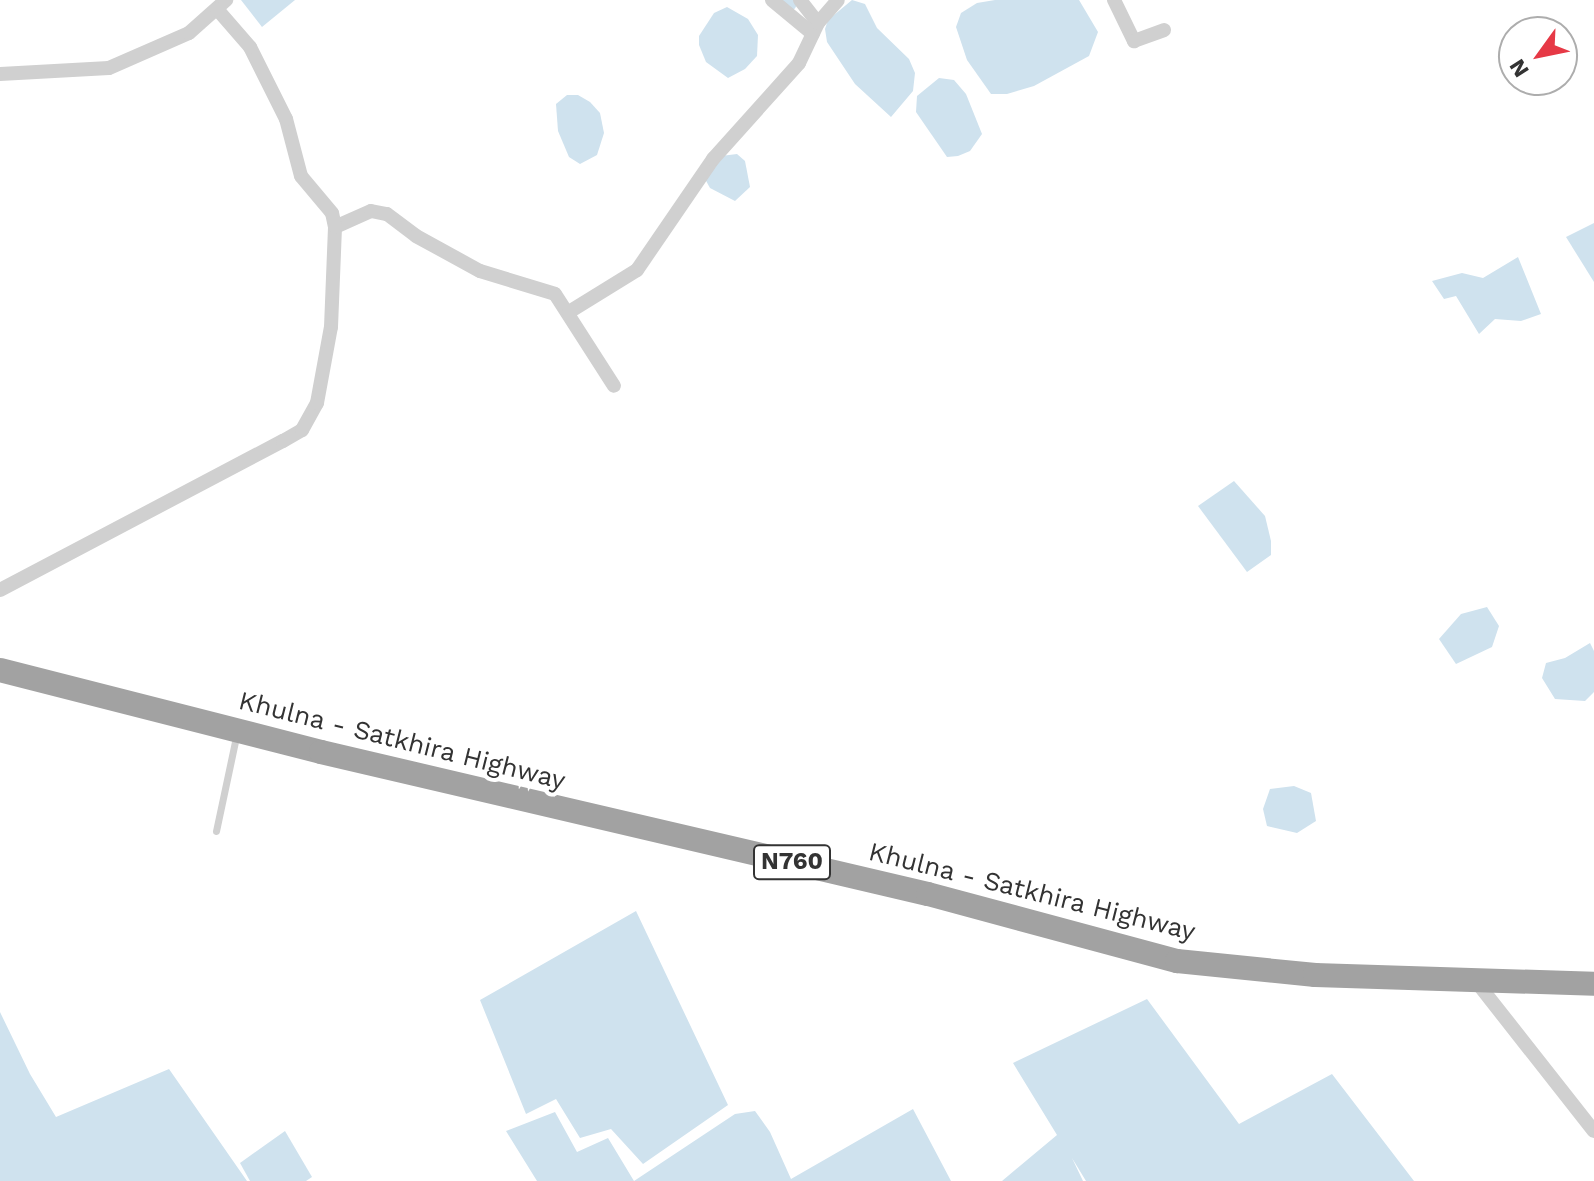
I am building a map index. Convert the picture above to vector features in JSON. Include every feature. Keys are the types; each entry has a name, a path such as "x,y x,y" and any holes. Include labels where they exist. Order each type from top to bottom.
{"highway":[{"name":"Khulna - Satkhira Highway","path":"0,670 237,731 928,894 1177,961 1315,975 1594,984"}],"street":[{"path":"772,0 815,29"},
{"path":"800,0 815,29"},
{"path":"569,312 637,270 713,159 799,63 815,29 838,0"},
{"path":"1114,0 1134,41 1164,30"},
{"path":"0,74 109,68 189,33 222,4 250,47 286,119 301,176 332,213 335,227 331,327 317,403 302,430 172,502 0,590"},
{"path":"335,227 371,211 387,214 416,236 480,271 555,294 614,386"},
{"path":"1475,980 1594,1131"}],"lane":[{"path":"216,831 237,731"}],"water":[{"path":"241,0 295,0 262,27"},
{"path":"852,0 865,4 877,28 909,59 915,73 913,91 891,117 855,84 827,42 825,29 828,20"},
{"path":"995,0 1079,0 1098,32 1089,56 1034,86 1007,94 991,94 967,60 956,27 961,13 977,3"},
{"path":"727,7 748,19 758,35 757,56 745,69 728,78 706,62 699,45 699,36 714,13"},
{"path":"939,78 954,80 966,94 982,134 970,151 958,156 947,157 916,112 917,96"},
{"path":"567,95 578,95 590,102 600,113 604,133 597,155 580,164 569,157 558,131 556,104"},
{"path":"737,154 745,161 750,187 735,201 710,188 705,179 721,156"},
{"path":"1594,223 1594,282 1566,237"},
{"path":"1518,257 1541,314 1521,321 1495,319 1479,334 1456,296 1444,299 1432,281 1462,273 1483,278"},
{"path":"1234,481 1265,516 1271,541 1271,555 1247,572 1198,506"},
{"path":"1487,607 1499,626 1492,647 1456,664 1439,639 1461,614"},
{"path":"1590,643 1594,651 1594,692 1585,701 1555,699 1542,678 1546,663 1565,658"},
{"path":"1294,786 1311,793 1316,821 1297,833 1267,826 1263,809 1270,789"},
{"path":"636,911 728,1105 643,1164 611,1129 580,1138 556,1099 526,1114 480,1000"},
{"path":"1147,999 1239,1124 1332,1074 1414,1181 1086,1181 1072,1158 1083,1181 1002,1181 1057,1135 1013,1063"},
{"path":"0,1012 30,1074 56,1117 169,1069 247,1181 0,1181"},
{"path":"913,1109 951,1181 634,1181 735,1114 755,1111 770,1132 791,1179"},
{"path":"555,1112 577,1152 608,1138 634,1181 537,1181 506,1131"},
{"path":"285,1131 312,1177 306,1181 250,1181 240,1163"}],"waterway":[{"path":"785,0 790,4"}]}
